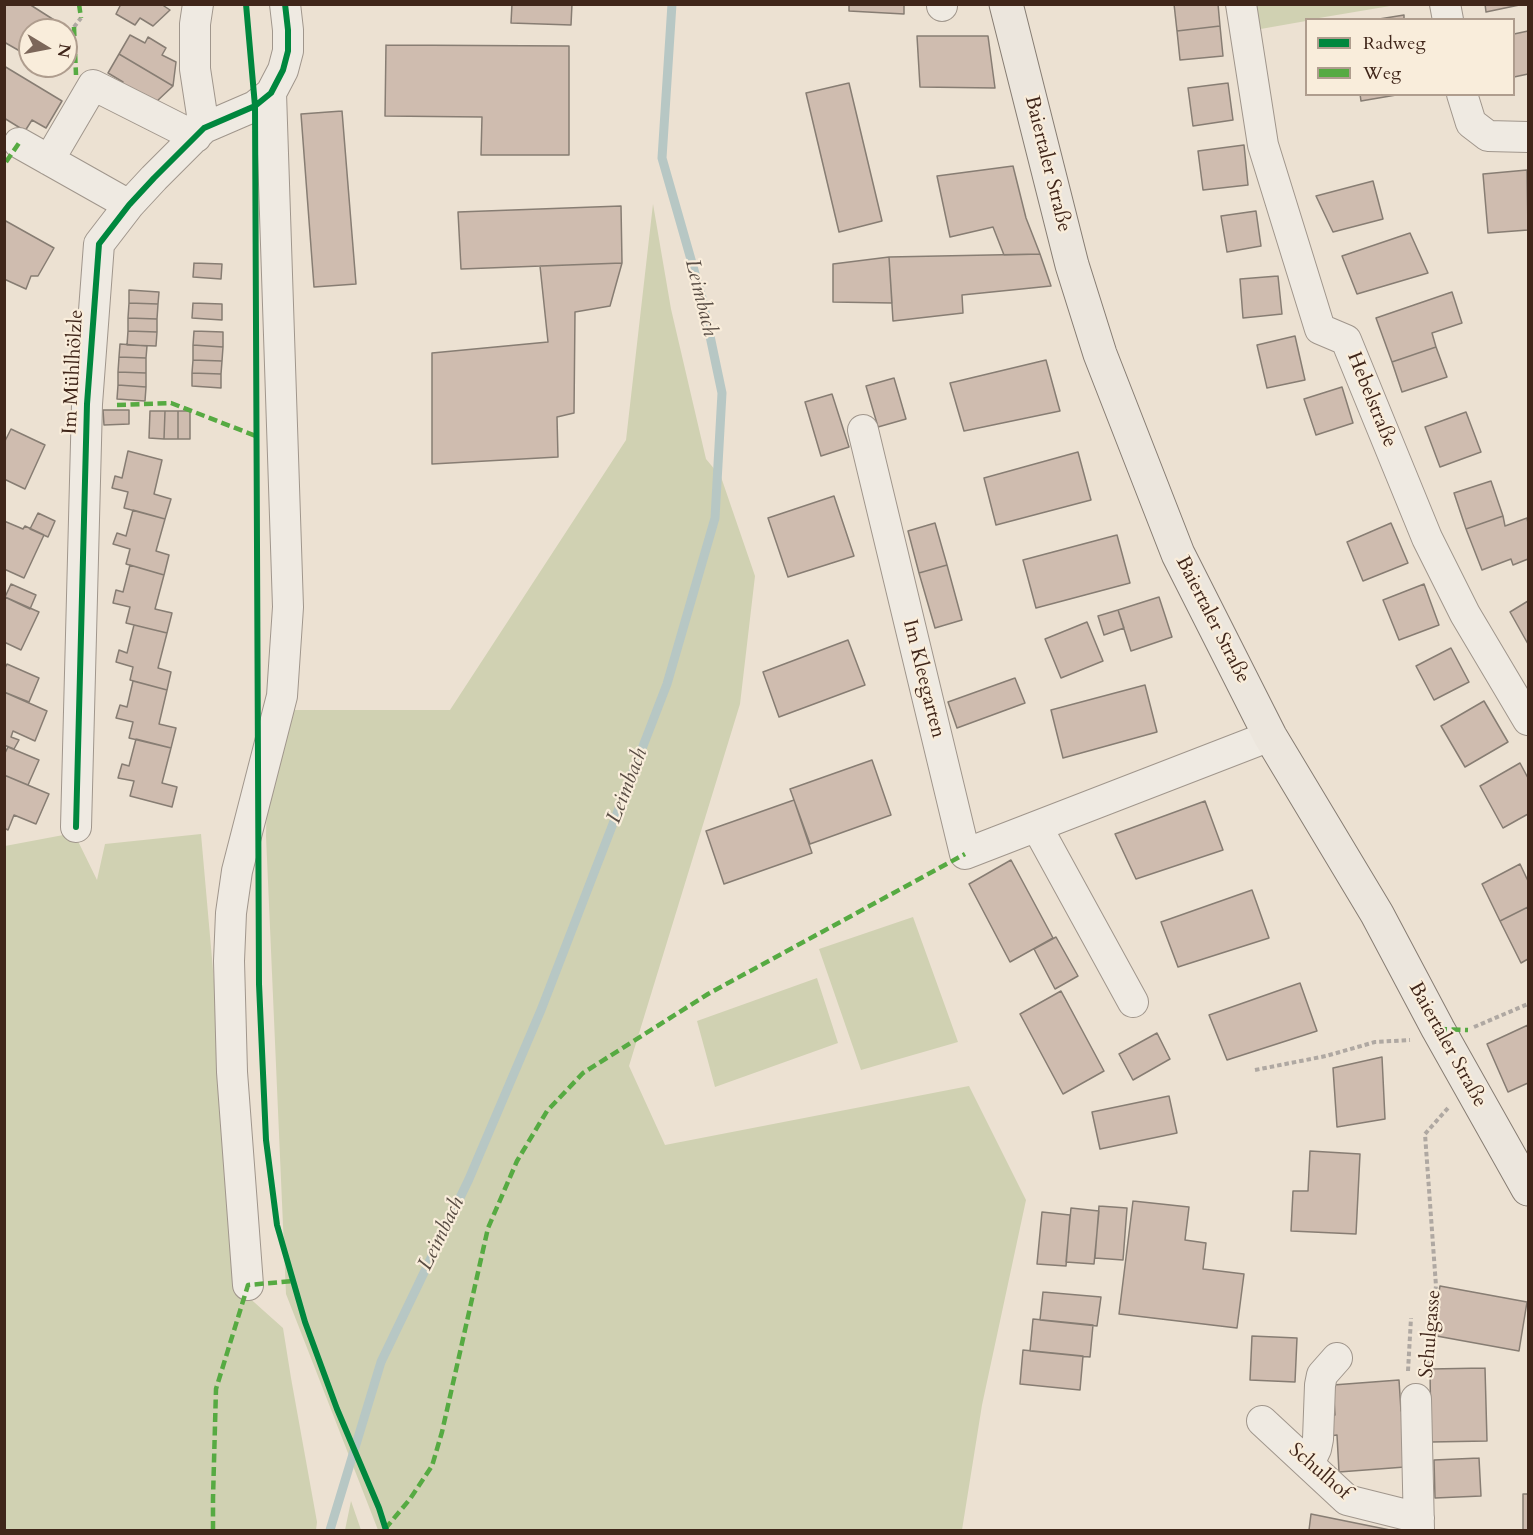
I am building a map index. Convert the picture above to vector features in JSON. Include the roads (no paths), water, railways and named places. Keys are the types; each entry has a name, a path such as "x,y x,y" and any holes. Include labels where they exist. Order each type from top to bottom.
{"main road":[{"name":"Baiertaler Straße","path":"1006,4 1072,265 1100,354 1178,554 1270,736 1377,914 1438,1029 1528,1189"}],"street":[{"path":"49,160 93,86 200,133 195,69 195,24 198,4"},
{"name":"Im Mühlhölzle","path":"76,827 87,404 99,244 154,178 200,133 255,106 271,93 283,70 288,51 285,4"},
{"name":"Hebelstraße","path":"1241,4 1263,145 1320,329 1346,340 1427,538 1465,614 1528,720"},
{"path":"248,1285 232,1072 229,961 231,912 237,871 282,696 288,607 271,93"},
{"path":"1463,96 1471,123 1488,136 1528,137"},
{"path":"19,143 129,206"},
{"name":"Im Kleegarten","path":"863,430 965,854 1270,736"},
{"path":"1037,827 1134,1002"},
{"path":"1309,1464 1318,1439 1322,1375 1337,1359"},
{"name":"Schulgasse","path":"1416,1399 1419,1524"},
{"name":"Schulhof","path":"1262,1421 1347,1500 1419,1524"}],"waterway":[{"name":"Leimbach","path":"330,1530 381,1362 469,1179 541,1010 667,684 715,518 722,393 702,298 662,158 672,4"}]}
